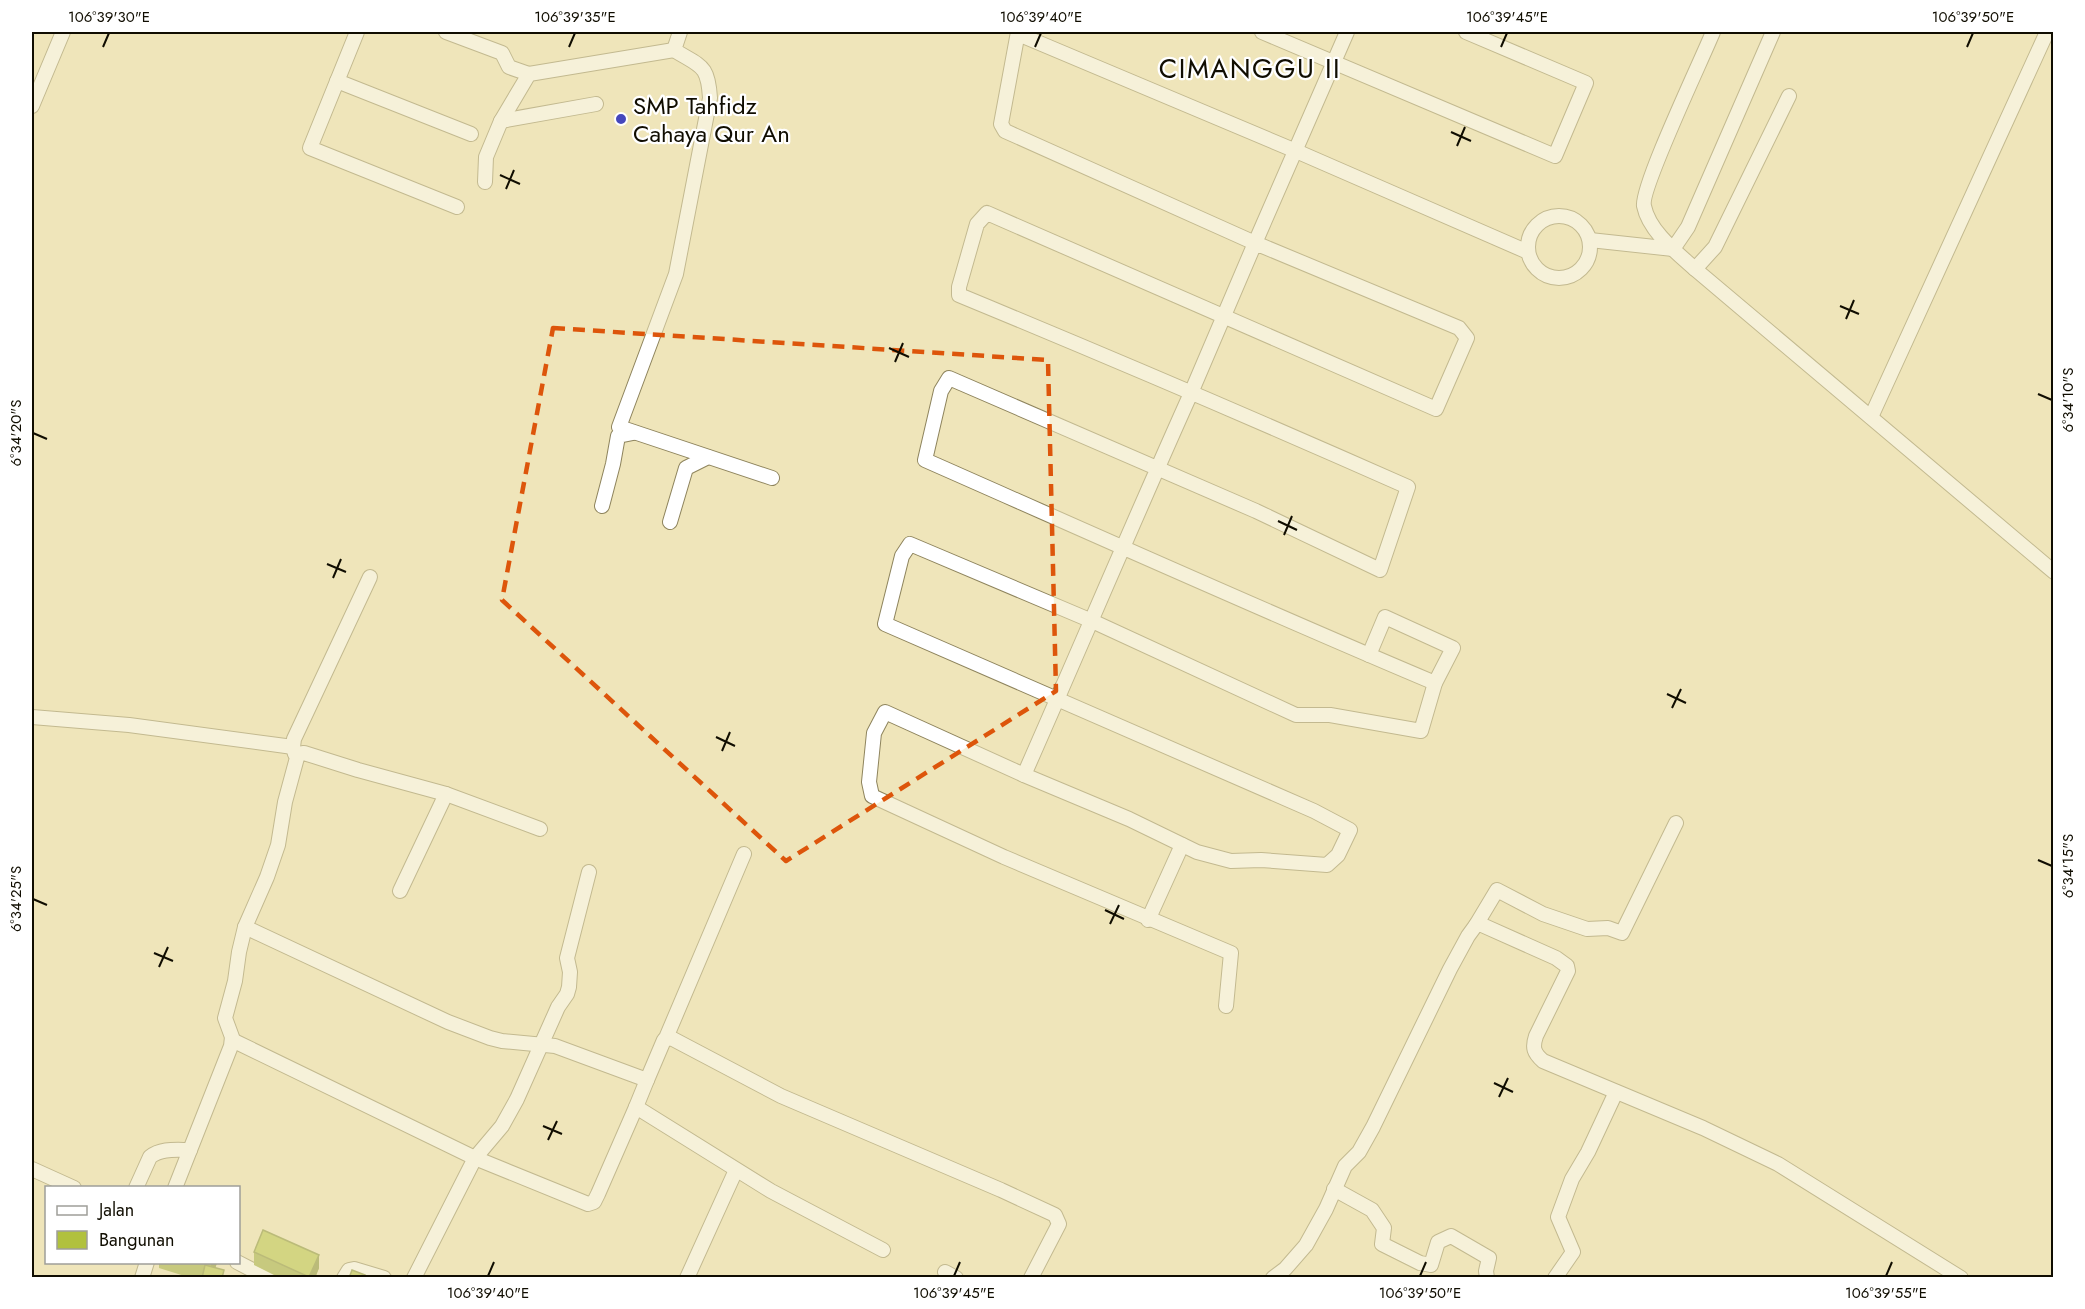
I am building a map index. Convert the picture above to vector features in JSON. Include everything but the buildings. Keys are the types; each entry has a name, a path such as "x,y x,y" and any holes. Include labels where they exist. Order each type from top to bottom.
{"street":[{"path":"32,106 63,32"},
{"path":"357,32 310,148 457,207"},
{"path":"446,32 502,53 509,68 530,74 674,50 704,69 708,75 710,98 676,274 619,427 772,478"},
{"path":"674,50 680,32"},
{"path":"1262,32 1555,156 1586,83 1466,32"},
{"path":"1024,774 1347,32"},
{"path":"1713,32 1665,142 1643,200 1648,220 1673,249 1695,269 2054,572"},
{"path":"1673,249 1688,227 1773,32"},
{"path":"1871,417 2047,32"},
{"path":"1435,683 1282,619 925,460 941,392 949,378 1256,511 1380,570 1408,487 959,295 958,287 977,224 987,213 1436,409 1467,338 1459,328 1255,243 1005,131 1002,124 1018,33 1528,252"},
{"path":"485,182 486,157 501,120 530,74"},
{"path":"337,81 471,134"},
{"path":"1695,269 1715,247 1789,96"},
{"path":"501,120 596,104"},
{"path":"1562,216 1580,224 1590,240 1590,250 1583,268 1566,277 1547,276 1532,263 1528,252 1530,235 1535,227 1543,220 1552,217 1562,216"},
{"path":"1590,240 1673,249"},
{"path":"602,506 618,436 636,432"},
{"path":"670,522 686,468 708,458"},
{"path":"1226,1006 1231,953 1148,920 872,796 869,782 874,733 885,712 1129,819 1197,852 1231,861 1327,865 1338,855 1350,830 1314,811 885,624 902,556 910,544 1092,621 1296,715 1330,715 1421,731 1435,683 1453,648 1385,617 1369,655"},
{"path":"176,1186 232,1040 226,1014 246,927 278,845 295,752 294,739 370,577"},
{"path":"32,717 129,725 304,753 446,794 540,829"},
{"path":"400,891 446,794"},
{"path":"1273,1278 1285,1269 1306,1245 1326,1209 1345,1166 1359,1152 1373,1127 1450,969 1497,890 1543,914 1587,929 1608,928 1622,933 1676,823"},
{"path":"1148,920 1182,845"},
{"path":"232,1040 475,1158 583,1203 591,1203 598,1194 744,854"},
{"path":"414,1278 475,1158 502,1126 517,1099 569,987 570,972 567,958 589,872"},
{"path":"1476,925 1482,925 1556,958 1567,966 1568,971 1533,1046 1536,1054 1543,1061 1702,1128 1778,1164 1961,1278"},
{"path":"246,927 448,1022 502,1041 555,1046 647,1080"},
{"path":"666,1038 675,1039 782,1096 1055,1215 1059,1224 1030,1278"},
{"path":"1555,1278 1573,1252 1558,1217 1572,1179 1588,1152 1616,1092"},
{"path":"636,1107 736,1170 883,1250"},
{"path":"137,1186 150,1157 154,1154 160,1151 190,1150"},
{"path":"32,1169 70,1186"},
{"path":"687,1278 736,1170"},
{"path":"1334,1189 1372,1209 1384,1228 1382,1244 1420,1263 1431,1265 1438,1242 1451,1236 1489,1258 1487,1278"},
{"path":"239,1264 268,1278"},
{"path":"344,1278 349,1270 354,1269 384,1278"}],"highlighted area":[{"path":"553,328 1048,360 1056,691 786,861 502,600"}],"place":[{"name":"SMP Tahfidz Cahaya Qur An","path":"621,119"}],"district":[{"name":"CIMANGGU II","path":"1250,68"}]}
